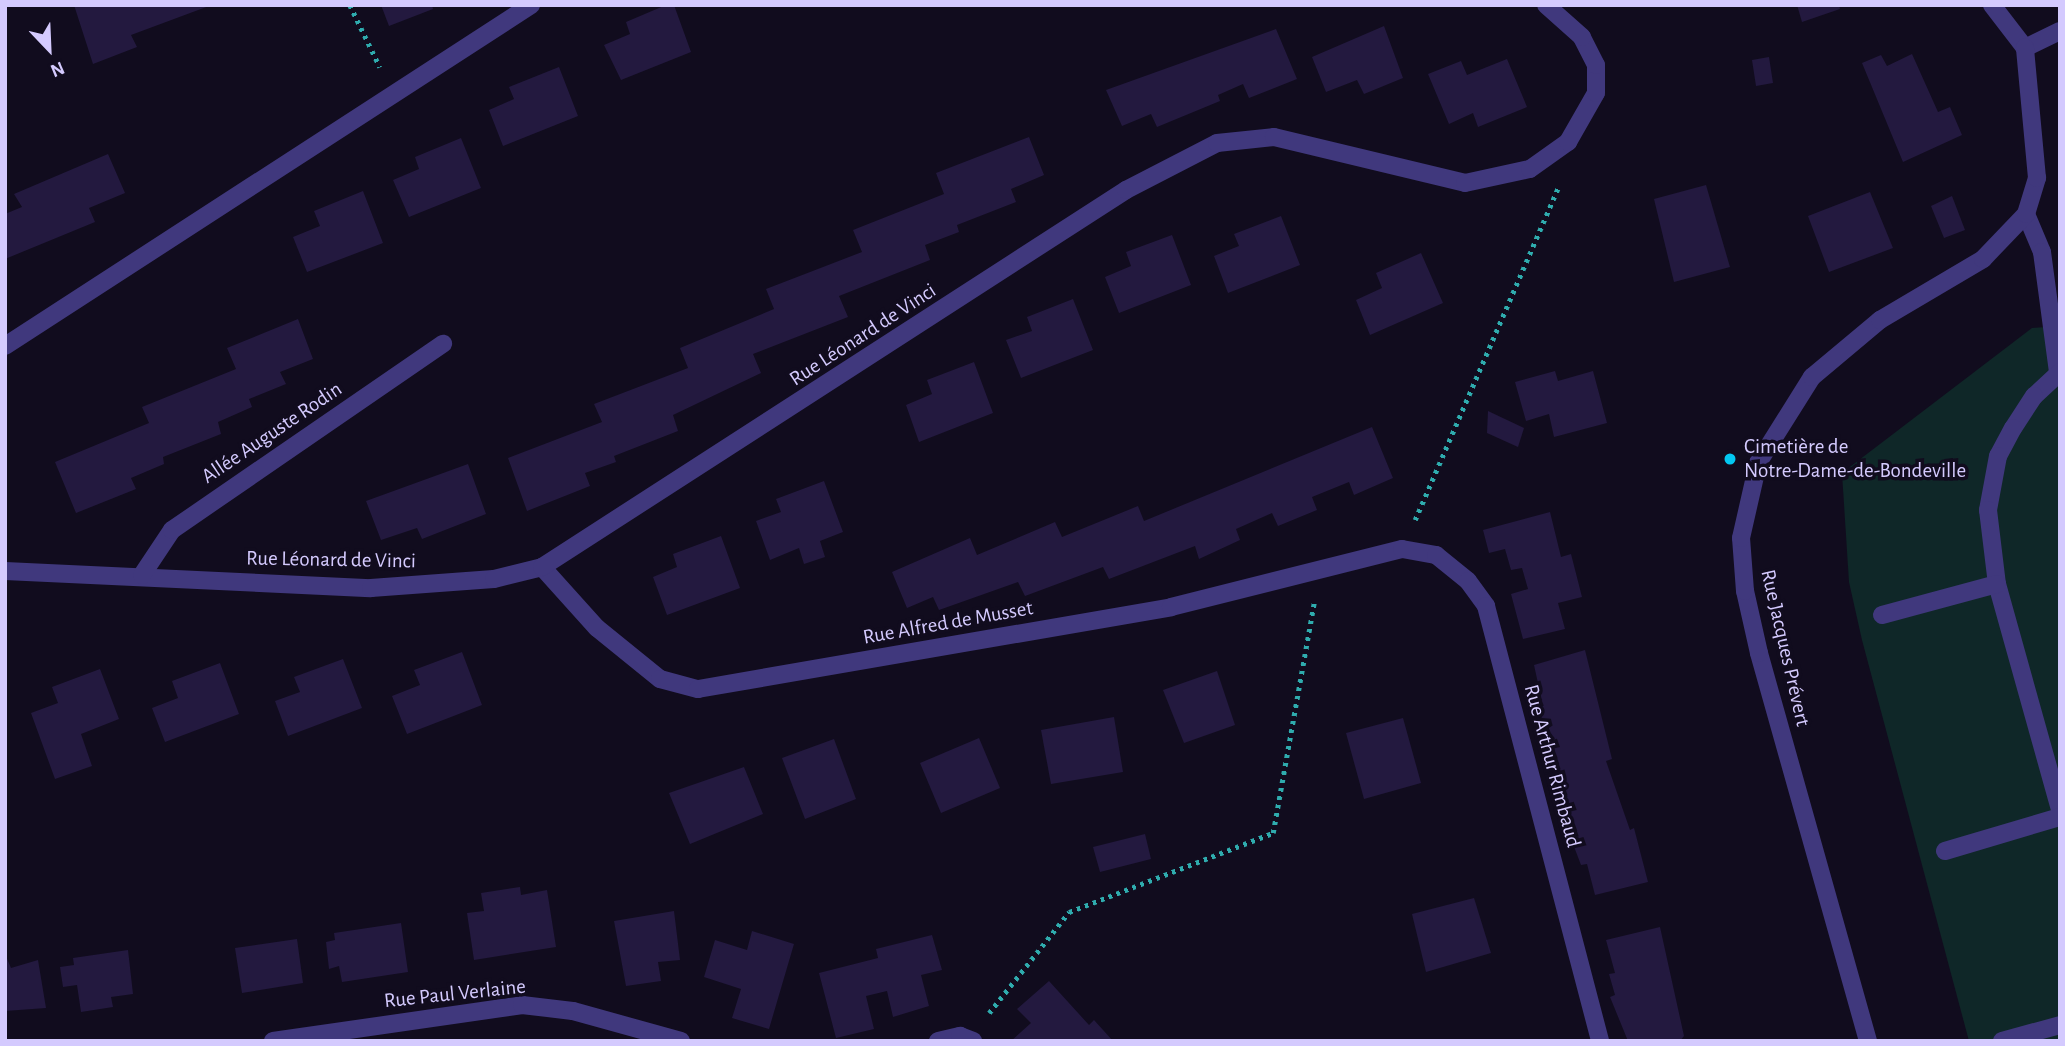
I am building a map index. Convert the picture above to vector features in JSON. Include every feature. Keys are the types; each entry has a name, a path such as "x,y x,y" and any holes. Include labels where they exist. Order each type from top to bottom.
{"street":[{"path":"5,346 531,5"},
{"name":"Rue Léonard de Vinci","path":"5,571 142,575 371,588 494,579 542,567 1126,190 1217,143 1274,137 1465,183 1530,169 1568,142 1596,93 1596,65 1582,37 1546,5"},
{"path":"1992,5 2025,48 2060,32"},
{"name":"Rue Jacques Prévert","path":"1868,1041 1759,653 1741,538 1758,463 1812,377 1860,333 1983,259 2026,214 2037,178 2025,48"},
{"path":"2026,214 2042,252 2059,372 2034,396 1998,456 1988,510 1997,584 2060,810"},
{"name":"Allée Auguste Rodin","path":"142,575 172,530 443,344"},
{"name":"Rue Alfred de Musset","path":"542,567 588,620 660,679 698,689 1171,607 1402,548"},
{"name":"Rue Arthur Rimbaud","path":"1402,548 1436,555 1454,567 1486,606 1600,1041"},
{"path":"1882,615 1997,584"},
{"path":"1945,851 2060,817"},
{"name":"Rue Paul Verlaine","path":"273,1041 522,1005 573,1011 681,1041"},
{"path":"2002,1041 2060,1025"},
{"path":"938,1041 972,1039"}],"path":[{"path":"350,5 394,95"},
{"path":"1402,548 1555,205 1568,142"},
{"path":"972,1039 1069,912 1273,833 1320,567"}],"green space":[{"path":"2060,326 2060,1041 1969,1041 1849,582 1842,473 2032,328"}],"building":[{"path":"74,5 209,6 131,35 137,47 93,64"},
{"path":"381,5 432,5 433,9 389,26"},
{"path":"666,5 674,5 691,52 621,80 604,45 630,34 626,22"},
{"path":"1797,5 1839,5 1840,9 1802,22"},
{"path":"1384,26 1403,78 1364,94 1357,80 1326,92 1312,57"},
{"path":"1276,29 1297,79 1249,98 1243,84 1218,95 1220,101 1157,127 1151,114 1122,126 1106,90"},
{"path":"1912,54 1938,112 1950,107 1962,135 1903,162 1862,63 1881,55 1887,66"},
{"path":"1769,57 1773,83 1756,86 1752,60"},
{"path":"1507,59 1527,107 1478,127 1473,113 1449,124 1428,74 1461,61 1467,75"},
{"path":"559,67 578,116 503,146 489,110 514,99 509,87"},
{"path":"1029,137 1044,175 1011,189 1016,202 957,225 959,232 925,245 930,260 839,296 848,317 753,354 761,373 673,415 678,431 614,456 616,462 585,473 590,486 527,511 508,458 602,422 594,404 688,368 680,348 774,309 766,289 862,252 853,230 944,194 936,173"},
{"path":"461,138 481,188 409,217 393,180 419,169 415,157"},
{"path":"108,154 125,193 89,208 95,222 5,259 5,214 22,207 14,194"},
{"path":"1706,185 1730,267 1674,282 1654,199"},
{"path":"363,191 383,243 307,272 293,237 320,226 314,211"},
{"path":"1870,192 1893,248 1829,272 1808,216"},
{"path":"1952,196 1965,230 1944,238 1931,206"},
{"path":"1281,216 1300,265 1228,293 1214,256 1239,246 1234,234"},
{"path":"1172,235 1191,285 1119,313 1105,277 1131,266 1126,252"},
{"path":"1421,253 1443,303 1370,335 1356,300 1382,288 1376,273"},
{"path":"1073,299 1093,350 1021,378 1006,340 1032,331 1027,317"},
{"path":"298,319 313,359 280,372 286,384 249,399 252,407 218,422 221,434 163,457 164,464 131,478 136,489 76,513 55,462 149,423 142,407 236,369 227,348"},
{"path":"974,362 993,413 919,442 906,405 932,394 927,380"},
{"path":"1555,371 1558,381 1593,371 1607,423 1554,437 1549,414 1526,421 1515,382"},
{"path":"1488,411 1524,428 1518,447 1487,433"},
{"path":"1372,427 1393,478 1354,495 1349,482 1312,497 1317,510 1278,526 1272,513 1236,529 1240,540 1199,559 1195,546 1109,579 1103,567 1025,596 1018,582 939,610 933,597 907,608 892,572 970,538 977,555 1055,522 1062,537 1138,506 1144,521"},
{"path":"468,464 486,514 422,539 417,528 381,540 366,501"},
{"path":"824,481 843,532 820,541 825,557 804,564 799,548 770,560 756,521 781,512 776,499"},
{"path":"1550,512 1561,557 1571,554 1582,597 1558,603 1565,629 1523,639 1511,594 1528,589 1522,568 1511,570 1505,549 1489,553 1483,530"},
{"path":"721,536 740,588 667,615 653,577 677,567 673,554"},
{"path":"1585,650 1612,759 1606,761 1630,830 1634,828 1648,882 1595,895 1587,864 1581,865 1565,823 1572,821 1561,788 1566,786 1537,720 1542,719 1536,699 1541,697 1534,665"},
{"path":"462,652 482,705 407,734 392,696 420,685 414,670"},
{"path":"343,659 362,708 288,736 275,701 300,692 294,677"},
{"path":"220,663 239,714 165,742 152,708 178,698 172,681"},
{"path":"100,669 119,719 81,734 92,766 55,779 31,713 58,703 52,687"},
{"path":"1217,671 1235,725 1184,743 1163,690"},
{"path":"1114,717 1123,772 1051,784 1041,730"},
{"path":"1403,718 1421,783 1364,799 1346,733"},
{"path":"979,738 1000,788 941,813 920,763"},
{"path":"834,739 856,799 805,819 782,758"},
{"path":"744,767 763,814 690,844 669,793"},
{"path":"1145,834 1151,859 1100,872 1093,847"},
{"path":"520,887 521,895 547,890 556,947 474,960 467,913 484,911 481,893"},
{"path":"1474,898 1491,953 1426,972 1412,914"},
{"path":"674,911 680,960 658,962 661,981 626,986 614,921"},
{"path":"401,923 408,972 342,982 339,966 329,969 326,942 335,940 334,933"},
{"path":"1660,927 1684,1036 1680,1041 1628,1041 1610,997 1615,995 1609,974 1615,973 1606,940"},
{"path":"752,931 794,944 769,1029 732,1018 741,989 704,977 715,940 747,950"},
{"path":"932,935 942,970 921,975 929,1006 893,1017 887,991 866,996 874,1029 836,1038 819,973 878,958 876,949"},
{"path":"297,939 303,983 242,993 235,948"},
{"path":"128,950 133,994 111,997 113,1007 81,1012 77,985 63,987 60,967 74,965 73,958"},
{"path":"5,954 11,968 38,960 46,1008 5,1011"},
{"path":"1049,981 1089,1025 1094,1020 1113,1041 1011,1041 1031,1023 1017,1009"}],"place":[{"name":"Cimetière de Notre-Dame-de-Bondeville","path":"1730,459"}]}
